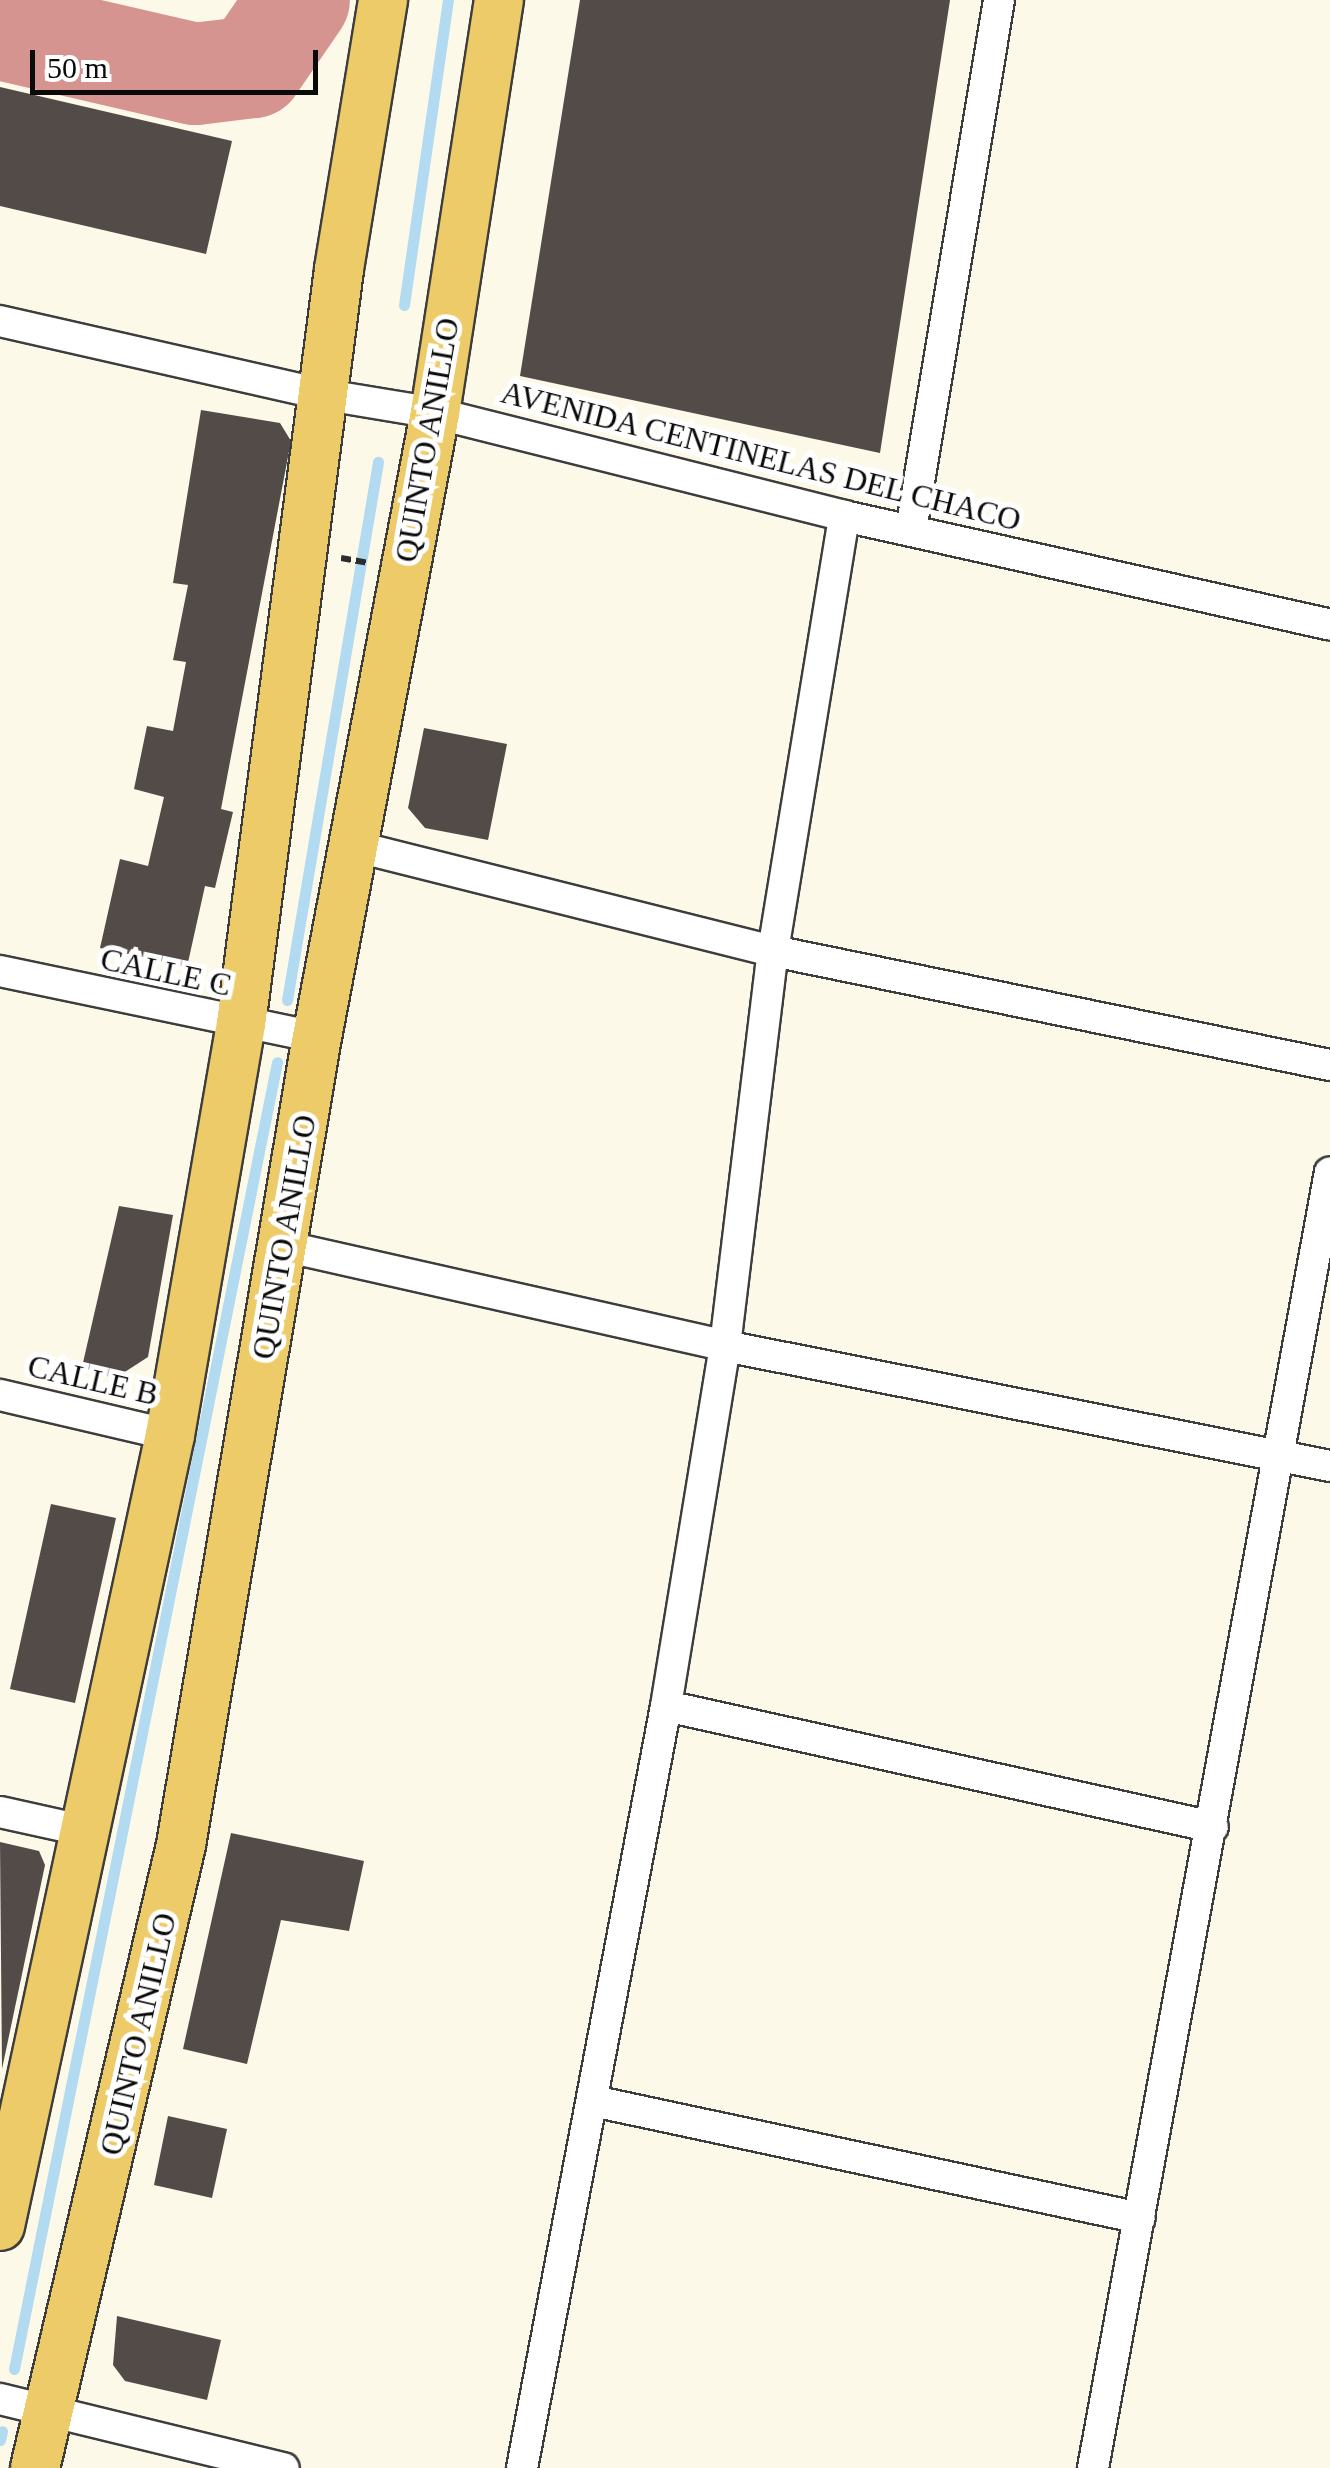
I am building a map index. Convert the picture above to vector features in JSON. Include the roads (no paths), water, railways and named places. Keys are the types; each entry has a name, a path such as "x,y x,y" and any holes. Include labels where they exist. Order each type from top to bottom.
{"main road":[{"path":"0,2226 90,1832 170,1434 241,1024 326,395 339,269 383,0"},
{"name":"QUINTO ANILLO","path":"35,2468 53,2410 181,1845 317,1037 435,413 499,0"}],"street":[{"path":"911,530 999,0"},
{"name":"AVENIDA CENTINELAS DEL CHACO","path":"0,321 326,395 435,413 844,516 1330,625"},
{"path":"522,2468 666,1706 725,1346 773,951 844,516"},
{"path":"354,846 773,951 1330,1065"},
{"name":"CALLE C","path":"0,971 317,1037"},
{"path":"1094,2468 1330,1172"},
{"path":"283,1246 725,1346 1330,1466"},
{"name":"CALLE B","path":"0,1394 170,1434"},
{"path":"666,1706 1212,1827"},
{"path":"0,1812 90,1832"},
{"path":"594,2101 1140,2218"},
{"path":"0,2399 284,2468"}],"waterway":[{"path":"404,305 448,0"},
{"path":"287,1000 378,462"},
{"path":"14,2369 277,1062"},
{"path":"0,2440 2,2431"}]}
